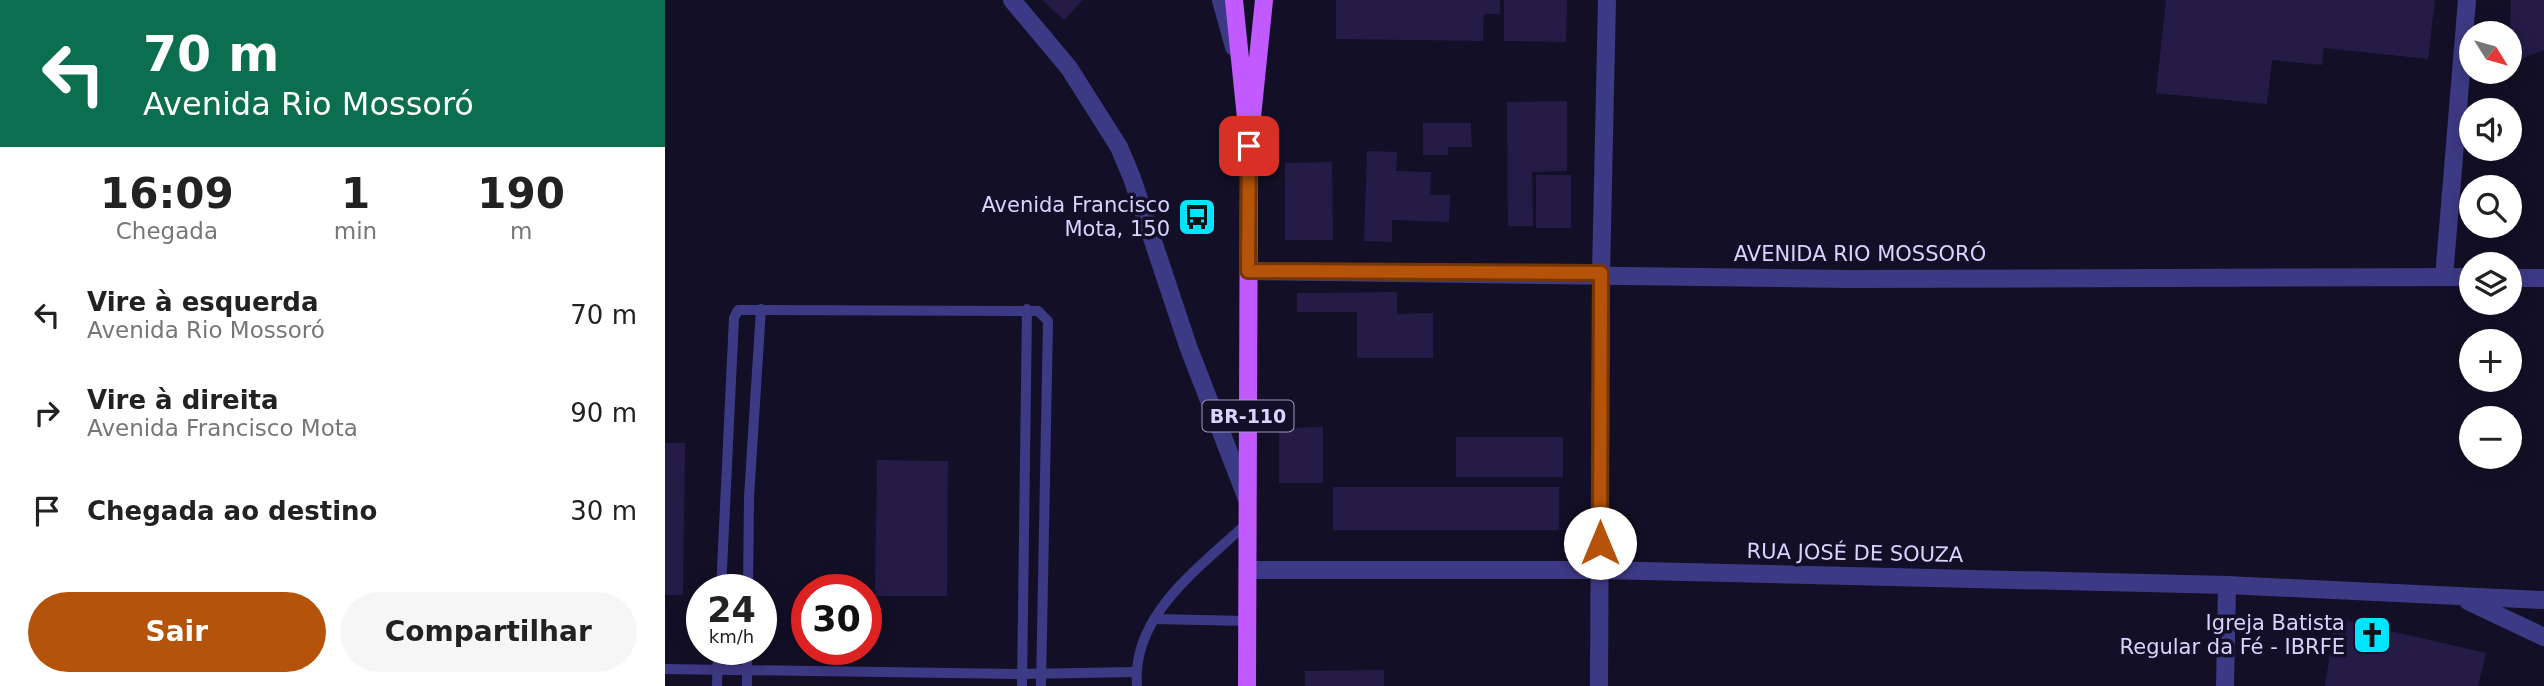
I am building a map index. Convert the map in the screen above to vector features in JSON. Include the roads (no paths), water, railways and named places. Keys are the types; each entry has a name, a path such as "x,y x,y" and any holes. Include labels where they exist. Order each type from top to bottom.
{"main road":[{"name":"BR-110","path":"1234,0 1237,58 1249,146"},
{"name":"BR-110","path":"1247,686 1249,146 1264,0"}],"street":[{"path":"1012,0 1069,68 1119,147 1132,178 1188,346 1248,503"},
{"path":"1221,0 1237,58"},
{"path":"1599,686 1601,273 1607,0"},
{"path":"2444,277 2467,0"},
{"name":"AVENIDA RIO MOSSORÓ","path":"1248,271 1601,273 1847,279 2459,278"},
{"path":"2522,278 2544,278"},
{"name":"RUA JOSÉ DE SOUZA","path":"1248,570 1600,570 2227,585 2544,600"},
{"path":"2225,686 2227,585"},
{"name":"RUA JOSÉ DE SOUZA","path":"2460,598 2544,636"}],"lane":[{"path":"722,574 734,318 740,308 1027,309 1044,314 1048,321 1041,686"},
{"path":"748,574 761,309"},
{"path":"1022,680 1027,309"},
{"path":"726,498 750,497"},
{"path":"1137,686 1136,672 1144,633 1186,580 1248,522"},
{"path":"1023,570 1043,572"},
{"path":"1154,619 1248,621"},
{"path":"717,665 717,686"},
{"path":"746,665 747,686"},
{"path":"665,669 746,669 1022,680 1041,674 1136,672"}],"place":[{"name":"Avenida Francisco Mota, 150","path":"1197,217"},
{"name":"Igreja Batista Regular da Fé - IBRFE","path":"2372,635"}]}
